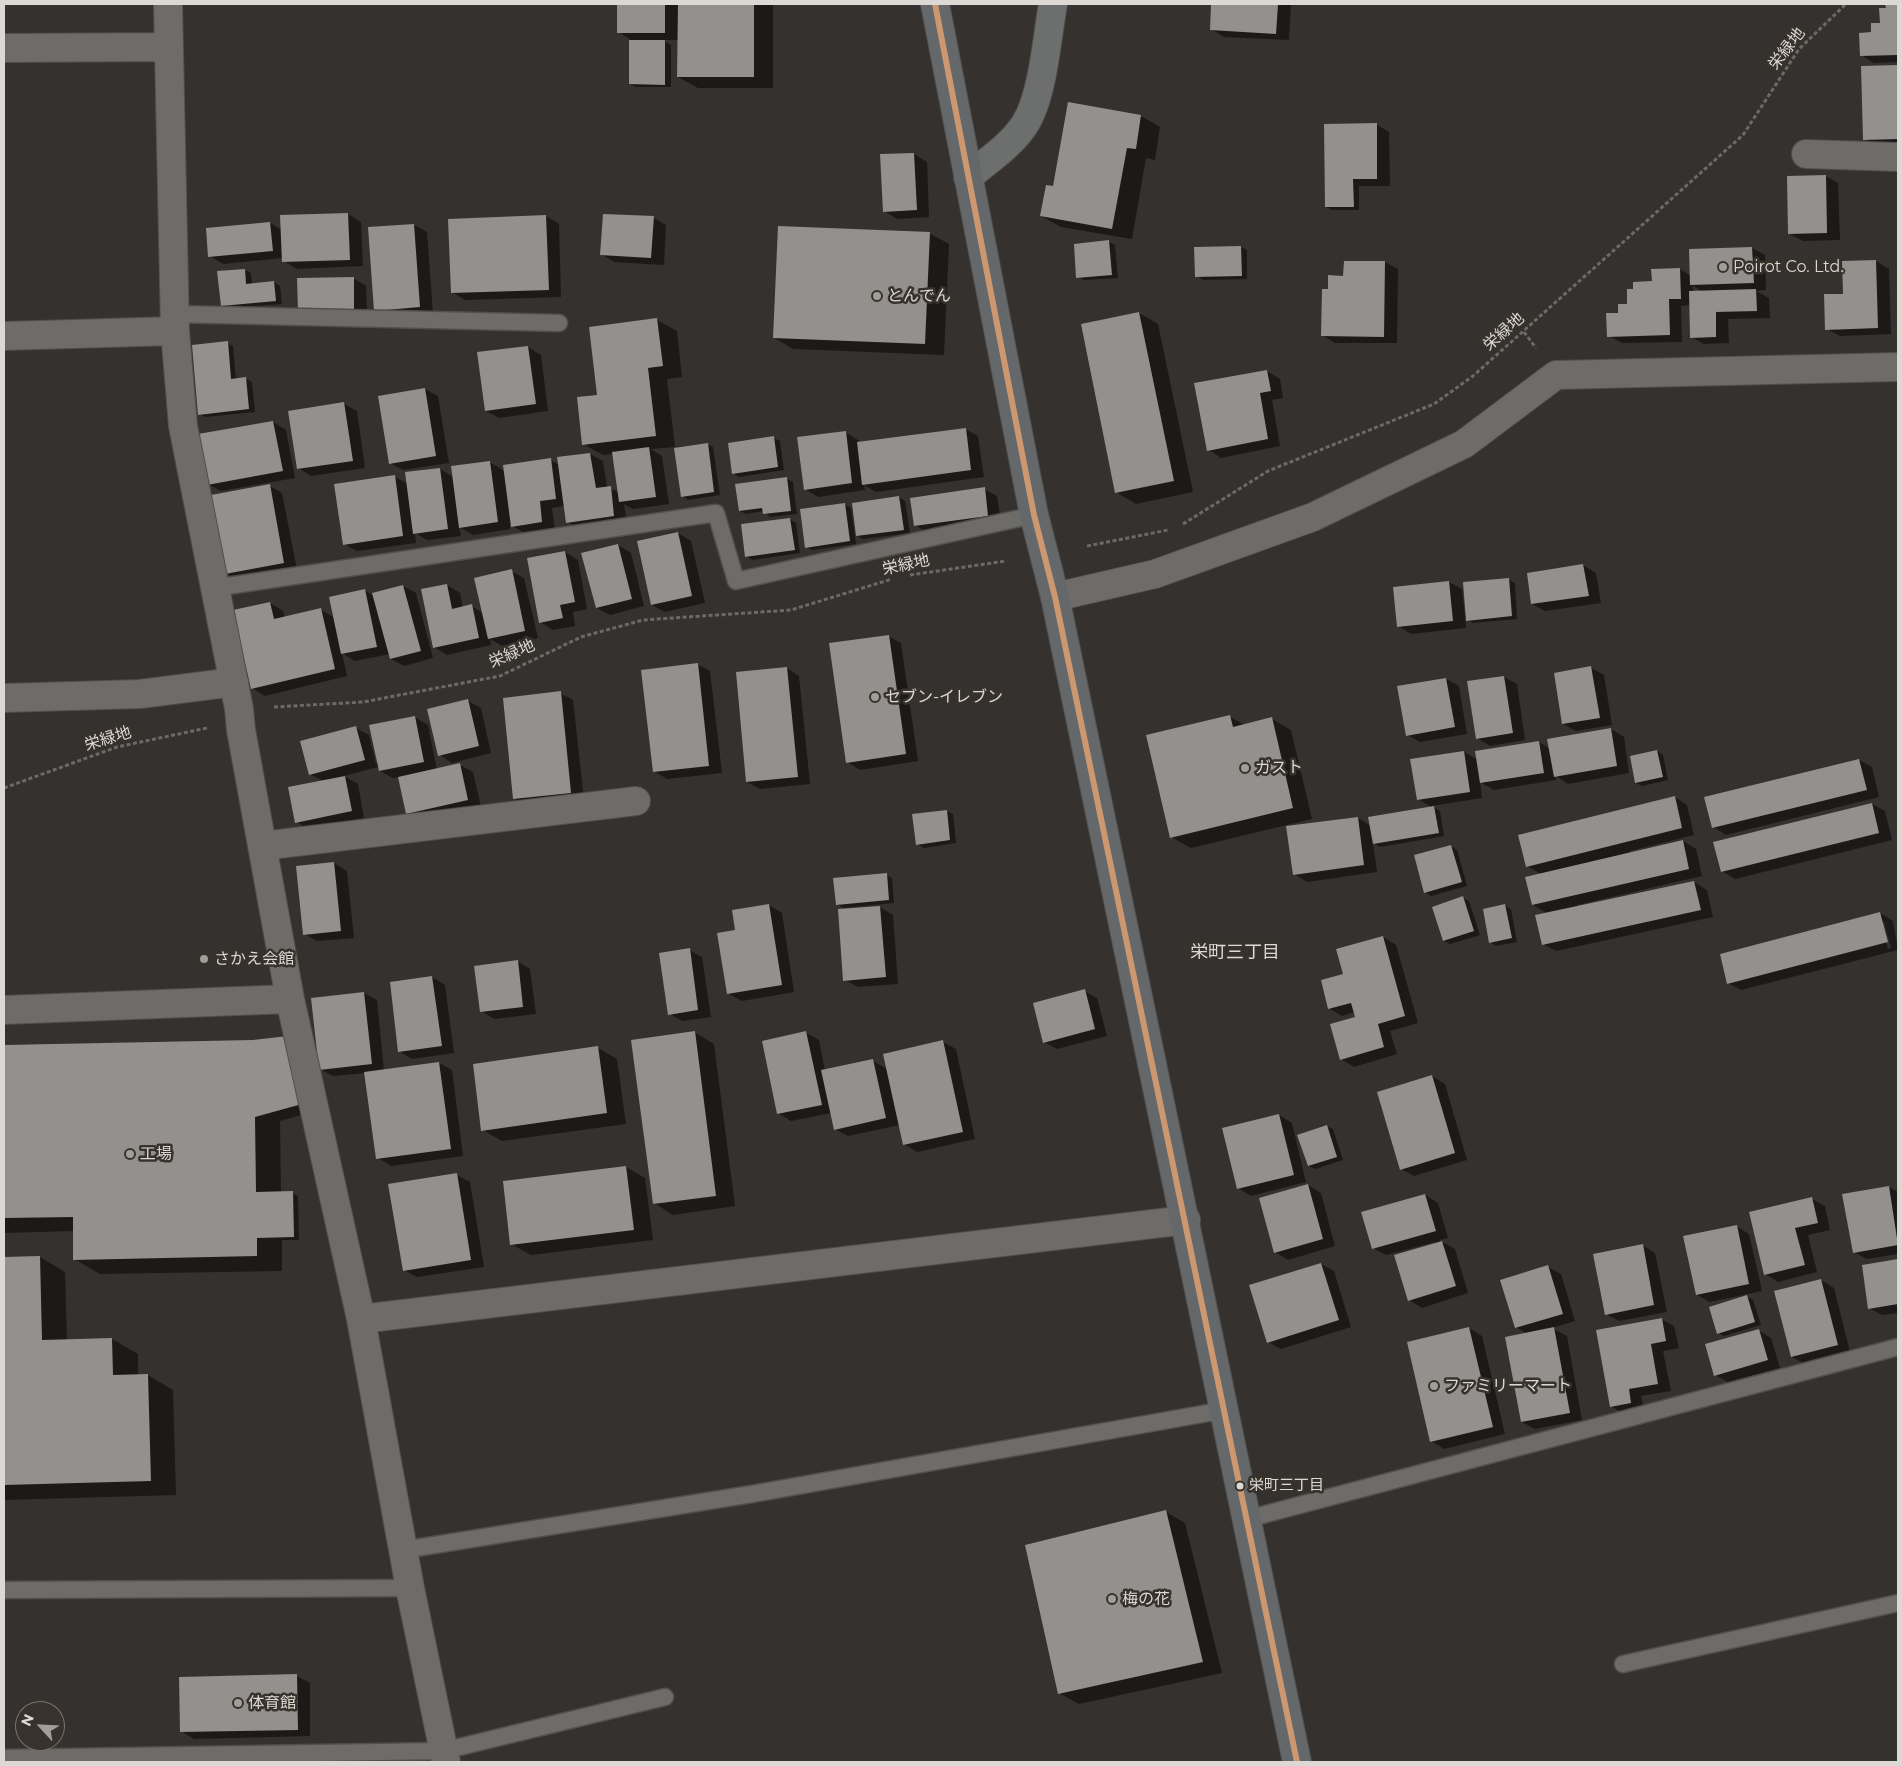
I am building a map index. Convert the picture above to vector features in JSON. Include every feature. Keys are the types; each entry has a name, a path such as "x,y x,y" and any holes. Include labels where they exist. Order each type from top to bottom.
{"main road":[{"path":"934,4 1034,515 1055,597 1186,1220 1297,1762"}],"street":[{"path":"168,4 175,323 183,426 234,682 290,999 361,1319 410,1588 445,1757"},
{"path":"968,177 1011,141 1025,124 1036,100 1053,4"},
{"path":"4,48 168,47"},
{"path":"1806,154 1898,157"},
{"path":"4,336 175,323"},
{"path":"1055,597 1155,574 1313,517 1464,444 1556,375 1898,367"},
{"path":"4,698 140,694 234,682"},
{"path":"262,846 636,801"},
{"path":"4,1010 290,999"},
{"path":"361,1319 1186,1220"}],"lane":[{"path":"175,323 559,323"},
{"path":"214,588 716,513 736,581 1034,515"},
{"path":"1247,1519 1898,1347"},
{"path":"403,1550 752,1494 1225,1410"},
{"path":"4,1590 410,1588"},
{"path":"1622,1664 1898,1603"},
{"path":"4,1758 445,1757 665,1697"}],"path":[{"name":"栄緑地","path":"1088,546 1177,528 1268,471 1434,404 1473,376 1743,135 1799,49 1846,4"},
{"name":"栄緑地","path":"909,576 1006,561"},
{"name":"栄緑地","path":"4,788 117,747 223,724 239,709 363,702 500,676 581,637 643,620 791,610 900,577"}],"building":[{"path":"617,4 665,4 665,33 617,33"},
{"path":"678,4 754,4 754,77 677,77"},
{"path":"1211,4 1278,4 1276,34 1210,30"},
{"path":"1885,4 1898,4 1898,55 1860,56 1859,33 1871,32 1871,23 1880,23 1879,8 1886,8"},
{"path":"629,40 665,40 665,85 629,84"},
{"path":"1898,65 1898,139 1863,140 1861,66"},
{"path":"1068,102 1141,115 1136,149 1127,148 1112,229 1040,216 1046,185 1053,186"},
{"path":"1377,123 1377,179 1353,179 1354,207 1325,207 1324,124"},
{"path":"914,153 917,210 883,212 880,154"},
{"path":"1826,175 1827,233 1788,234 1787,176"},
{"path":"348,213 350,260 282,262 280,215"},
{"path":"603,214 654,216 651,258 600,255"},
{"path":"546,215 549,290 451,293 448,219"},
{"path":"270,222 273,251 208,257 206,228"},
{"path":"414,224 420,307 374,311 368,227"},
{"path":"778,226 930,232 925,344 773,338"},
{"path":"1109,240 1112,275 1076,278 1074,244"},
{"path":"1241,246 1242,276 1195,277 1194,247"},
{"path":"1752,247 1754,283 1690,285 1689,249"},
{"path":"1876,260 1878,328 1825,330 1824,294 1843,294 1842,261"},
{"path":"1344,261 1385,261 1384,337 1321,336 1322,289 1328,289 1328,275 1343,276"},
{"path":"1680,268 1681,299 1669,299 1670,335 1607,337 1606,313 1618,313 1618,304 1627,304 1627,289 1633,289 1633,282 1652,281 1651,269"},
{"path":"245,269 246,284 274,281 276,301 221,306 217,271"},
{"path":"354,277 354,311 298,312 297,278"},
{"path":"1756,289 1757,311 1716,312 1716,337 1690,338 1689,291"},
{"path":"1139,312 1174,481 1115,493 1081,324"},
{"path":"657,318 663,366 648,368 656,436 582,445 577,397 597,395 589,327"},
{"path":"228,341 231,379 246,377 249,409 198,415 192,345"},
{"path":"528,346 536,404 485,411 477,352"},
{"path":"1267,370 1271,391 1260,393 1268,439 1207,451 1194,383"},
{"path":"425,388 436,456 389,464 378,396"},
{"path":"344,402 353,461 297,469 288,411"},
{"path":"273,421 283,471 207,485 198,434"},
{"path":"966,428 971,470 862,485 857,442"},
{"path":"846,431 852,483 804,490 797,437"},
{"path":"774,436 778,467 732,474 728,443"},
{"path":"708,443 714,492 681,497 674,448"},
{"path":"649,447 656,497 619,502 612,452"},
{"path":"590,453 596,488 611,486 614,516 566,523 557,457"},
{"path":"551,458 556,499 540,501 542,522 511,527 503,465"},
{"path":"490,461 498,522 459,528 451,466"},
{"path":"440,468 448,529 413,534 405,472"},
{"path":"395,475 403,536 343,545 334,484"},
{"path":"787,477 791,511 763,514 762,508 739,511 735,484"},
{"path":"270,484 284,563 225,574 211,495"},
{"path":"985,487 988,516 914,526 910,498"},
{"path":"899,496 904,530 856,536 852,503"},
{"path":"845,503 850,541 805,548 800,509"},
{"path":"790,518 795,550 745,557 741,524"},
{"path":"678,532 692,596 651,605 637,541"},
{"path":"618,544 632,599 596,608 581,553"},
{"path":"565,551 575,602 560,605 563,618 539,623 527,558"},
{"path":"1583,564 1589,596 1531,604 1527,573"},
{"path":"512,569 525,631 488,639 474,578"},
{"path":"1509,578 1512,616 1466,621 1463,582"},
{"path":"1449,581 1453,621 1397,627 1393,587"},
{"path":"447,584 452,609 472,604 479,638 433,648 421,589"},
{"path":"403,585 421,651 390,659 372,593"},
{"path":"365,589 377,647 341,654 329,597"},
{"path":"270,602 274,619 321,608 335,669 251,689 233,610"},
{"path":"889,635 906,754 846,763 829,643"},
{"path":"698,663 709,766 653,772 641,670"},
{"path":"1591,666 1600,718 1562,724 1554,673"},
{"path":"787,667 798,777 746,782 736,672"},
{"path":"1504,676 1513,733 1476,739 1467,681"},
{"path":"1446,678 1455,727 1406,736 1397,686"},
{"path":"561,691 571,793 513,799 503,698"},
{"path":"468,699 479,746 438,756 427,709"},
{"path":"1230,715 1233,727 1272,717 1293,808 1170,838 1146,735"},
{"path":"415,716 424,762 379,771 369,725"},
{"path":"356,726 365,760 309,775 300,741"},
{"path":"1611,728 1617,766 1554,777 1547,739"},
{"path":"1539,741 1544,773 1480,783 1475,751"},
{"path":"1657,750 1663,777 1635,783 1630,756"},
{"path":"1464,751 1470,792 1417,800 1410,759"},
{"path":"1859,759 1867,790 1712,828 1704,797"},
{"path":"460,763 468,800 406,814 398,777"},
{"path":"345,776 352,811 295,823 288,787"},
{"path":"1675,796 1682,828 1526,867 1518,835"},
{"path":"1872,803 1879,833 1721,872 1713,842"},
{"path":"1434,806 1439,833 1373,844 1368,817"},
{"path":"947,810 950,840 916,845 912,814"},
{"path":"1358,817 1364,865 1293,875 1286,826"},
{"path":"1683,840 1689,869 1532,905 1525,877"},
{"path":"1451,845 1462,882 1424,893 1414,855"},
{"path":"334,862 341,931 303,935 296,866"},
{"path":"887,873 889,900 836,905 833,878"},
{"path":"1694,881 1701,910 1542,945 1535,915"},
{"path":"1463,896 1474,931 1443,941 1432,907"},
{"path":"769,904 782,985 727,994 717,933 735,930 732,910"},
{"path":"1505,904 1512,938 1489,943 1483,909"},
{"path":"880,906 886,977 843,981 838,909"},
{"path":"1880,912 1888,942 1727,984 1720,954"},
{"path":"1383,936 1405,1016 1378,1024 1384,1047 1340,1060 1330,1024 1355,1017 1351,1003 1328,1009 1321,980 1343,974 1336,949"},
{"path":"690,948 698,1010 668,1015 659,953"},
{"path":"518,960 523,1007 480,1012 474,966"},
{"path":"432,976 442,1046 398,1052 390,982"},
{"path":"1085,989 1095,1029 1043,1043 1033,1003"},
{"path":"364,992 372,1064 319,1070 311,998"},
{"path":"695,1031 716,1196 653,1204 631,1040"},
{"path":"806,1031 822,1105 777,1114 762,1041"},
{"name":"工場","path":"288,1036 302,1104 255,1117 256,1192 293,1191 294,1237 257,1238 257,1256 73,1260 73,1217 4,1218 4,1045 253,1040"},
{"path":"943,1040 963,1132 903,1145 883,1054"},
{"path":"598,1046 607,1113 481,1131 473,1064"},
{"path":"873,1059 886,1118 834,1130 821,1070"},
{"path":"439,1062 451,1149 376,1159 364,1072"},
{"path":"1432,1075 1455,1153 1400,1170 1377,1092"},
{"path":"1279,1114 1294,1175 1237,1189 1222,1128"},
{"path":"1327,1125 1337,1157 1308,1166 1297,1135"},
{"path":"626,1166 634,1230 510,1245 503,1181"},
{"path":"457,1173 471,1260 403,1271 388,1184"},
{"path":"1308,1184 1323,1239 1274,1253 1259,1198"},
{"path":"1889,1186 1898,1245 1853,1253 1842,1194"},
{"path":"1425,1194 1436,1231 1372,1249 1361,1212"},
{"path":"1812,1197 1818,1223 1795,1228 1805,1265 1764,1275 1749,1212"},
{"path":"1737,1225 1749,1284 1696,1295 1683,1236"},
{"path":"1442,1241 1456,1286 1408,1301 1394,1255"},
{"path":"1643,1244 1654,1305 1605,1315 1593,1254"},
{"path":"40,1256 42,1340 112,1338 113,1375 148,1374 151,1481 4,1485 4,1257"},
{"path":"1898,1259 1898,1304 1868,1309 1862,1265"},
{"path":"1321,1263 1339,1320 1267,1343 1249,1285"},
{"path":"1548,1265 1563,1314 1515,1328 1500,1280"},
{"path":"1821,1279 1838,1345 1791,1357 1774,1291"},
{"path":"1747,1295 1755,1322 1717,1334 1709,1307"},
{"path":"1662,1318 1666,1341 1651,1344 1658,1384 1629,1389 1631,1403 1610,1407 1596,1330"},
{"path":"1469,1327 1493,1427 1430,1442 1407,1342"},
{"path":"1554,1327 1570,1413 1521,1422 1505,1337"},
{"path":"1759,1329 1768,1360 1714,1376 1705,1344"},
{"path":"1166,1510 1203,1662 1058,1694 1025,1545"},
{"name":"体育館","path":"297,1674 298,1730 180,1732 179,1677"}],"transit line":[{"path":"935,4 1034,515 1055,597 1297,1762"}],"place":[{"name":"Poirot Co. Ltd.","path":"1723,267"},
{"name":"とんでん","path":"877,296"},
{"name":"セブン-イレブン","path":"875,697"},
{"name":"ガスト","path":"1245,768"},
{"name":"さかえ会館","path":"204,959"},
{"name":"工場","path":"130,1154"},
{"name":"ファミリーマート","path":"1434,1386"},
{"name":"栄町三丁目","path":"1240,1486"},
{"name":"梅の花","path":"1112,1599"},
{"name":"体育館","path":"238,1703"}],"district":[{"name":"栄町三丁目","path":"1235,953"}]}
